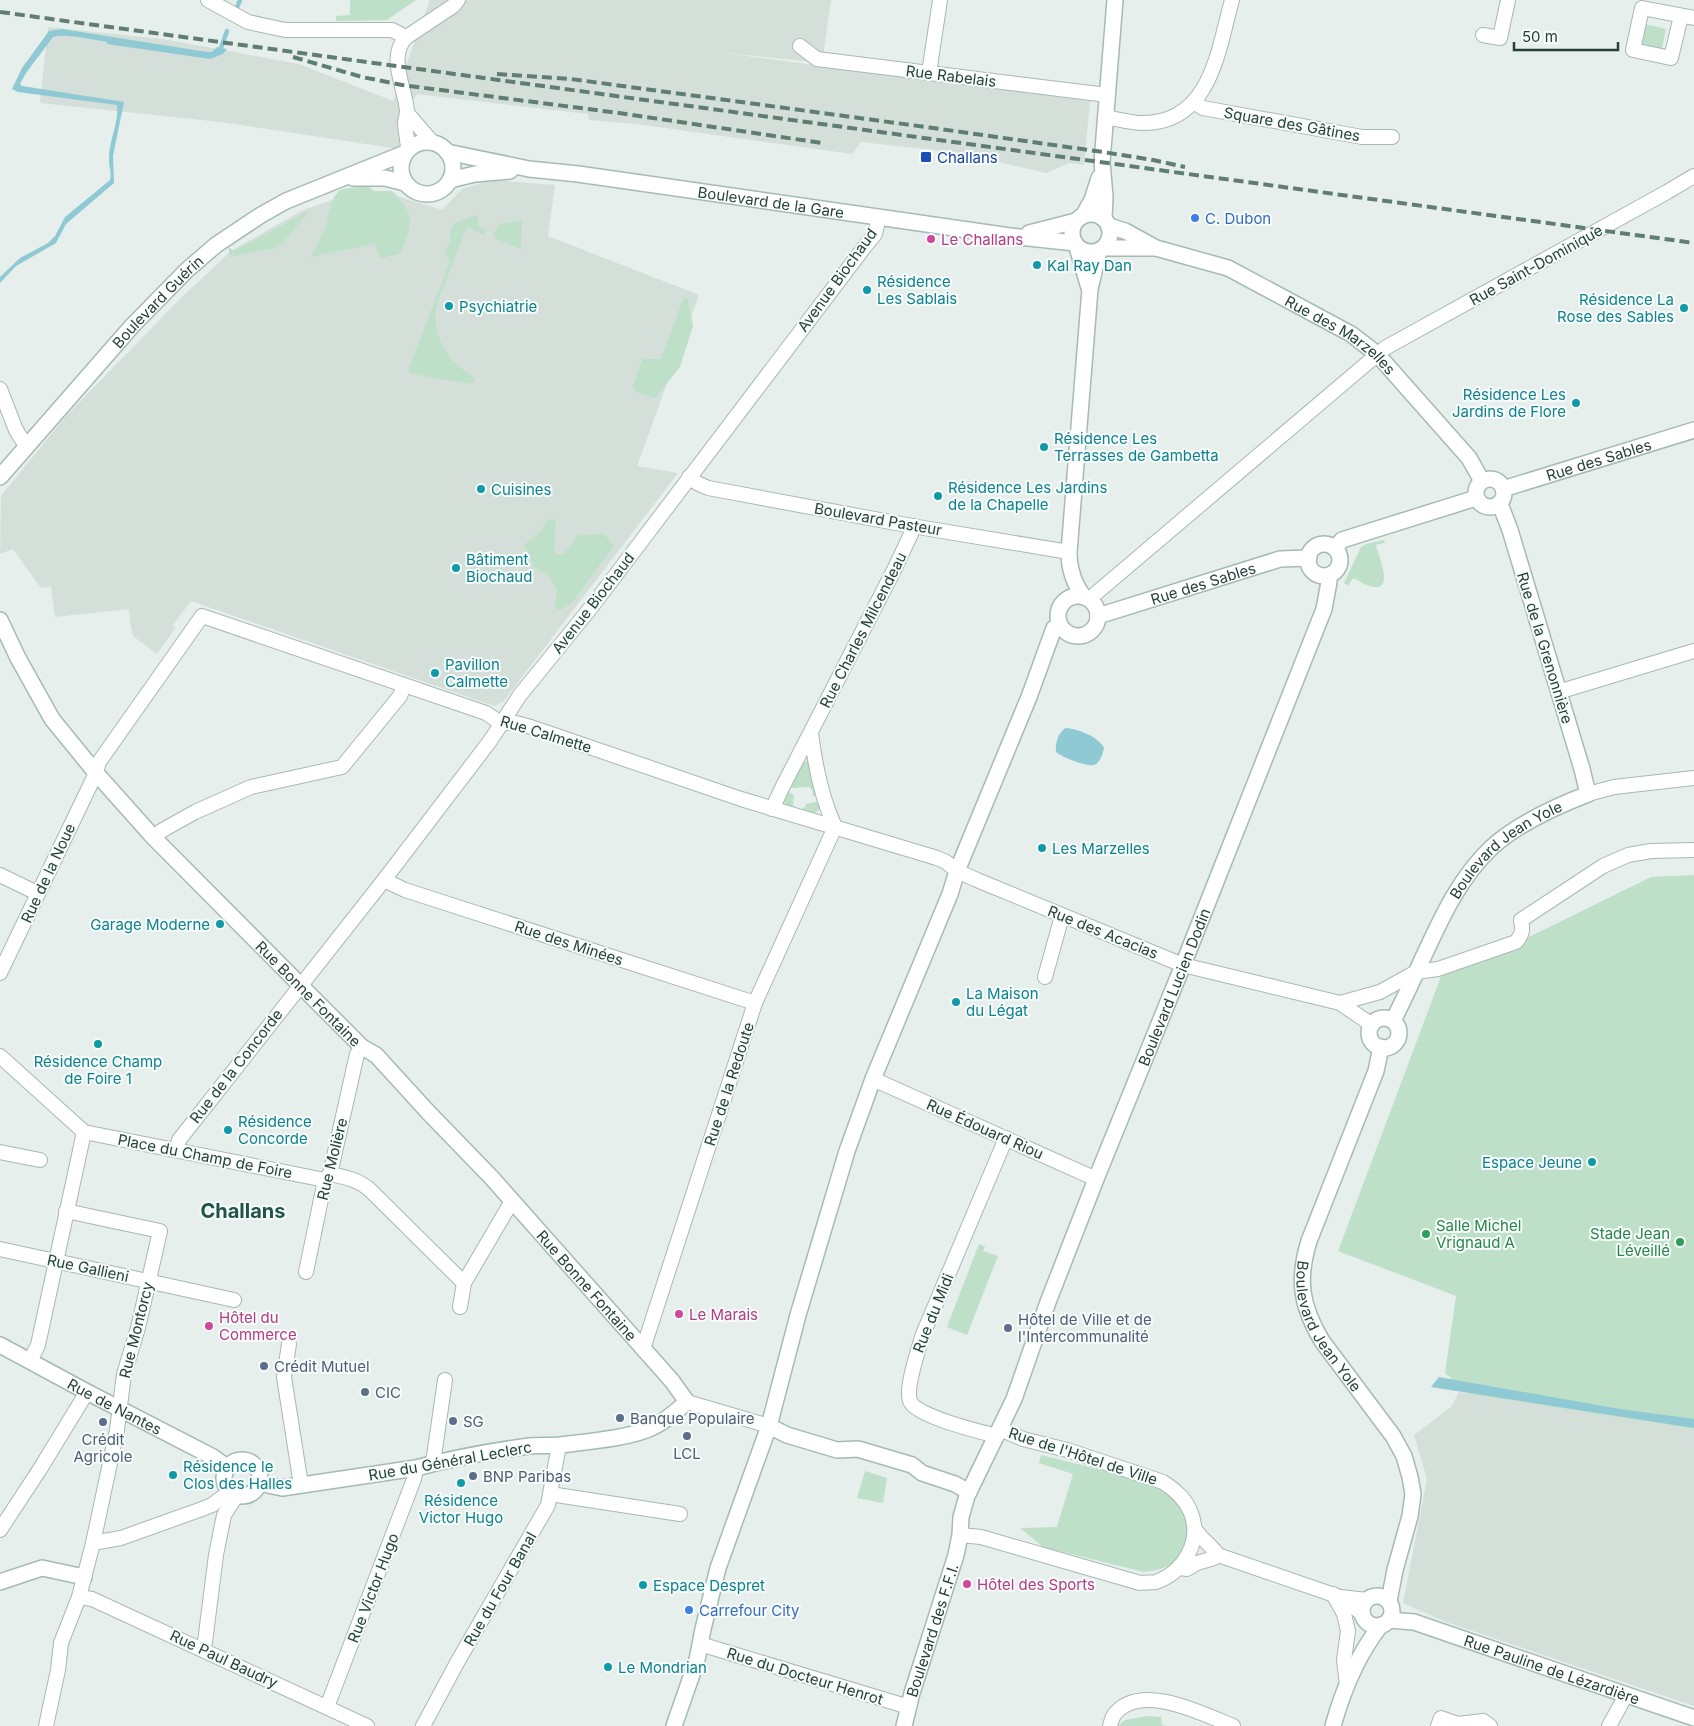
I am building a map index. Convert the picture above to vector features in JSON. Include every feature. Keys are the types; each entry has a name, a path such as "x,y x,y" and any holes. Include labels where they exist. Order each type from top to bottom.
{"street":[{"path":"208,0 241,19 286,30 392,30 405,38"},
{"path":"407,152 405,124 407,113 398,66 397,53 399,45 405,38 453,6 458,0"},
{"path":"929,73 940,0"},
{"path":"1065,600 1064,574 1069,559 1090,289 1101,249 1110,238 1106,222 1102,167 1106,95 1115,0"},
{"path":"1105,116 1143,123 1163,121 1182,113 1195,103 1211,75 1232,0"},
{"path":"1483,35 1500,38 1508,0"},
{"name":"Rue Rabelais","path":"800,46 817,59 1106,95"},
{"name":"Square des Gâtines","path":"1195,103 1203,108 1362,137 1392,137"},
{"path":"407,113 433,143"},
{"path":"420,143 433,143 438,144 447,152 453,166 450,180 444,188 431,194 416,192 406,183 402,176 401,168 402,160 407,152 420,143"},
{"name":"Boulevard Guérin","path":"1,474 132,326 187,270 216,245 286,201 407,152"},
{"path":"447,152 530,169"},
{"path":"1090,289 1072,232 1096,192 1102,167"},
{"path":"450,180 492,172 530,169"},
{"name":"Boulevard de la Gare","path":"530,169 578,174 1076,245"},
{"name":"Rue Saint-Dominique","path":"1087,599 1377,354 1694,176"},
{"name":"Boulevard Guérin","path":"347,177 385,178 406,183"},
{"path":"1080,218 1094,214 1106,222"},
{"name":"Avenue Biochaud","path":"300,985 384,880 502,724 520,696 593,605 875,234 879,217"},
{"name":"Boulevard de la Gare","path":"1010,236 1042,231 1080,218"},
{"name":"Rue des Marzelles","path":"1106,222 1156,248 1228,268 1351,334 1377,354 1469,458 1482,481"},
{"path":"1076,245 1088,252 1101,249"},
{"name":"Rue des Marzelles","path":"1101,249 1156,248"},
{"path":"0,389 16,430 26,446"},
{"name":"Rue des Sables","path":"1501,496 1694,430"},
{"name":"Boulevard Pasteur","path":"690,477 708,488 912,526 1069,559"},
{"path":"1495,480 1498,482 1501,496 1490,507 1482,505 1476,498 1476,488 1482,481 1495,480"},
{"name":"Rue de la Grenonnière","path":"1501,496 1588,794"},
{"path":"1335,548 1342,540 1476,498"},
{"name":"Rue Charles Milcendeau","path":"772,809 894,570 912,526"},
{"path":"1326,545 1335,548 1340,557 1338,567 1332,574 1322,576 1313,572 1308,563 1310,553 1317,546 1326,545"},
{"name":"Rue des Sables","path":"1098,616 1280,559 1308,558"},
{"path":"1069,559 1077,587 1096,607 1098,616 1093,629 1082,636 1068,634 1059,624 1058,611 1061,605 1065,600 1078,596 1087,599"},
{"name":"Boulevard Lucien Dodin","path":"999,1432 1014,1399 1048,1302 1096,1179 1184,965 1326,606 1327,576"},
{"name":"Rue Calmette","path":"202,616 486,713 502,724 512,722 531,727 772,809 835,827"},
{"name":"Rue de la Noue","path":"0,973 96,773 99,762 202,616"},
{"name":"Rue Bonne Fontaine","path":"0,620 18,658 52,719 96,773 154,838 362,1046 376,1056 491,1177 672,1381 687,1402"},
{"path":"674,1726 697,1660 721,1561 769,1426 798,1315 847,1151 873,1079 950,894 957,871 1029,697 1054,628 1059,624"},
{"path":"1558,692 1694,651"},
{"path":"154,838 161,831 195,812 251,787 342,767 400,696 404,685"},
{"path":"810,733 826,808 835,827 937,858 946,862 957,871"},
{"name":"Boulevard Jean Yole","path":"1393,1021 1451,898 1476,864 1508,834 1546,812 1588,794 1614,787 1694,778"},
{"name":"Rue de la Redoute","path":"642,1349 755,1003 835,827"},
{"path":"1416,972 1438,969 1516,942 1521,937 1523,930 1521,920 1603,866 1628,855 1651,851 1694,850"},
{"name":"Rue des Acacias","path":"957,871 1184,965 1340,1003 1372,1025"},
{"path":"0,874 38,894"},
{"name":"Rue des Minées","path":"384,880 406,890 755,1003"},
{"path":"1045,977 1062,916"},
{"name":"Rue des Acacias","path":"1340,1003 1380,992 1416,972"},
{"name":"Rue de la Concorde","path":"176,1150 179,1140 300,985"},
{"path":"1382,1018 1393,1021 1399,1031 1399,1037 1395,1044 1381,1047 1374,1044 1370,1038 1370,1031 1376,1020 1382,1018"},
{"name":"Rue Molière","path":"306,1272 357,1054 362,1046"},
{"name":"Boulevard Jean Yole","path":"1378,1610 1395,1570 1406,1534 1413,1494 1410,1477 1404,1456 1393,1436 1313,1326 1307,1312 1302,1282 1302,1268 1309,1241 1376,1071 1381,1047"},
{"path":"0,1056 84,1132 38,1345 30,1361"},
{"name":"Rue Édouard Riou","path":"873,1079 1096,1179"},
{"name":"Place du Champ de Foire","path":"84,1132 361,1183 464,1283"},
{"name":"Rue du Midi","path":"999,1432 975,1430 920,1412 910,1404 908,1395 914,1361 923,1334 1006,1138"},
{"path":"0,1152 40,1160"},
{"path":"460,1306 464,1283 512,1201"},
{"name":"Rue Montorcy","path":"46,1726 58,1670 61,1643 79,1597 93,1543 117,1430 124,1374 138,1328 160,1231 66,1211"},
{"name":"Rue Gallieni","path":"0,1249 234,1300"},
{"path":"290,1344 284,1377 301,1485"},
{"name":"Rue de Nantes","path":"0,1345 212,1457 228,1468"},
{"path":"433,1463 445,1380"},
{"path":"0,1530 87,1392"},
{"path":"687,1402 769,1426 787,1435 837,1450 858,1449 912,1465 922,1473 956,1484 969,1492"},
{"name":"Rue du Général Leclerc","path":"259,1483 282,1488 416,1468 433,1463 531,1446 559,1445 641,1432 668,1418 687,1402"},
{"name":"Boulevard des F.F.I.","path":"904,1726 912,1693 956,1555 961,1517 969,1492 999,1432"},
{"name":"Rue de l'Hôtel de Ville","path":"999,1432 1067,1450 1163,1482 1175,1490 1185,1501 1192,1513 1195,1529"},
{"name":"Rue du Four Banal","path":"423,1726 458,1661 548,1506 559,1445"},
{"path":"245,1460 250,1462 257,1468 260,1478 259,1483 253,1492 242,1496 234,1493 227,1488 225,1478 228,1468 235,1462 245,1460"},
{"name":"Rue Victor Hugo","path":"327,1707 416,1474 416,1468"},
{"path":"93,1543 121,1538 202,1509 234,1493"},
{"path":"202,1649 205,1642 216,1554 224,1515 234,1493"},
{"path":"550,1494 680,1514"},
{"path":"960,1535 981,1537 1140,1583 1154,1582 1170,1575 1179,1568 1191,1548 1195,1529"},
{"name":"Rue Pauline de Lézardière","path":"1195,1529 1213,1547 1218,1555 1694,1718"},
{"path":"1179,1568 1187,1569 1218,1555"},
{"path":"0,1582 42,1568 84,1577"},
{"path":"1336,1595 1344,1614 1348,1631 1344,1660 1347,1685"},
{"name":"Rue Paul Baudry","path":"79,1597 92,1599 367,1726"},
{"path":"1333,1726 1340,1702 1367,1643 1378,1610"},
{"name":"Rue du Docteur Henrot","path":"700,1644 909,1708"},
{"path":"1609,1726 1626,1695"},
{"path":"1110,1726 1114,1715 1128,1704 1149,1700 1176,1704 1233,1726"},
{"path":"1438,1726 1441,1718 1458,1724 1483,1720 1490,1726"}],"shaded area":[{"path":"430,0 831,0 822,63 708,51 1090,101 1084,165 1069,163 1046,173 960,153 861,142 852,154 637,124 589,120 588,114 417,94 401,119 399,149 221,122 40,103 48,27 163,39 299,64 393,101"},
{"path":"492,180 555,185 548,236 699,295 637,466 678,473 503,702 494,706 191,601 173,625 176,627 157,654 133,636 129,609 55,617 51,587 41,588 13,549 0,554 1,496 66,416 180,299 231,251 303,210 364,189 400,197 442,210 462,189"},
{"path":"1459,1392 1694,1429 1694,1706 1446,1622 1403,1603 1427,1479 1414,1435 1451,1407"}],"green space":[{"path":"350,0 416,0 387,20 336,21 336,16 350,15"},
{"path":"1646,24 1666,29 1662,48 1641,45"},
{"path":"366,185 374,191 392,191 409,213 410,226 401,253 380,259 375,244 311,257 326,227 334,197 340,190"},
{"path":"310,210 283,243 276,248 235,256 230,255 228,247 234,251"},
{"path":"477,215 479,227 485,230 485,235 467,228 439,298 436,316 436,327 444,347 457,364 475,378 472,384 411,374 408,370 450,261 445,254 450,240 451,227 457,222"},
{"path":"522,220 521,249 494,238 494,232 500,224"},
{"path":"688,298 693,326 680,367 655,398 636,392 633,386 642,359 661,359 683,299"},
{"path":"556,519 554,554 564,554 578,535 604,534 614,546 572,603 560,610 555,608 557,590 549,576 535,568 524,545 541,531 547,520"},
{"path":"1384,540 1385,543 1376,545 1384,577 1381,586 1370,586 1353,578 1348,586 1344,583 1361,547"},
{"path":"807,761 812,764 819,795 813,796 812,790 809,787 793,788 789,785 803,762"},
{"path":"786,791 794,795 793,805 796,808 801,810 806,804 820,801 821,807 814,815 789,809 782,799"},
{"path":"1694,875 1694,1429 1470,1394 1445,1373 1456,1296 1338,1251 1443,971 1511,947 1651,877"},
{"path":"979,1244 985,1246 983,1251 998,1256 967,1335 947,1327"},
{"path":"1041,1455 1159,1484 1181,1502 1191,1531 1180,1555 1170,1565 1144,1572 1043,1547 1020,1528 1057,1527 1073,1474 1039,1463"},
{"path":"865,1471 887,1478 883,1503 857,1498"},
{"path":"1148,1716 1161,1717 1162,1725 1168,1726 1118,1726 1125,1720"}],"water":[{"path":"62,29 207,52 212,52 217,47 227,49 223,54 210,59 107,44 107,42 79,37 53,37 20,84 22,86 124,102 113,156 114,183 66,224 56,243 16,266 0,283 0,277 20,258 48,243 55,236 65,217 110,180 109,154 117,105 18,92 12,89 22,68 49,31"},
{"path":"1066,728 1088,734 1098,740 1104,750 1096,764 1080,763 1056,752 1058,738"},
{"path":"1439,1377 1620,1409 1694,1419 1694,1428 1431,1387"}],"waterway":[{"path":"235,13 240,0"},
{"path":"218,51 221,48 227,31"}],"railway":[{"path":"0,12 1694,243"},
{"path":"293,57 362,77 402,85 619,113 822,143"},
{"path":"497,74 571,79 1103,152 1185,167"}],"place":[{"name":"Challans","path":"926,157"},
{"name":"C. Dubon","path":"1195,218"},
{"name":"Le Challans","path":"931,239"},
{"name":"Kal Ray Dan","path":"1037,265"},
{"name":"Résidence Les Sablais","path":"867,290"},
{"name":"Psychiatrie","path":"449,306"},
{"name":"Résidence La Rose des Sables","path":"1684,308"},
{"name":"Résidence Les Jardins de Flore","path":"1576,403"},
{"name":"Résidence Les Terrasses de Gambetta","path":"1044,447"},
{"name":"Cuisines","path":"481,489"},
{"name":"Résidence Les Jardins de la Chapelle","path":"938,496"},
{"name":"Bâtiment Biochaud","path":"456,568"},
{"name":"Pavillon Calmette","path":"435,673"},
{"name":"Les Marzelles","path":"1042,848"},
{"name":"Garage Moderne","path":"220,924"},
{"name":"La Maison du Légat","path":"956,1002"},
{"name":"Résidence Champ de Foire 1","path":"98,1044"},
{"name":"Résidence Concorde","path":"228,1130"},
{"name":"Espace Jeune","path":"1592,1162"},
{"name":"Salle Michel Vrignaud A","path":"1426,1234"},
{"name":"Stade Jean Léveillé","path":"1680,1242"},
{"name":"Le Marais","path":"679,1314"},
{"name":"Hôtel du Commerce","path":"209,1326"},
{"name":"Hôtel de Ville et de l'Intercommunalité","path":"1008,1328"},
{"name":"Crédit Mutuel","path":"264,1366"},
{"name":"CIC","path":"365,1392"},
{"name":"Banque Populaire","path":"620,1418"},
{"name":"SG","path":"453,1421"},
{"name":"Crédit Agricole","path":"103,1422"},
{"name":"LCL","path":"687,1436"},
{"name":"Résidence le Clos des Halles","path":"173,1475"},
{"name":"BNP Paribas","path":"473,1476"},
{"name":"Résidence Victor Hugo","path":"461,1483"},
{"name":"Hôtel des Sports","path":"967,1584"},
{"name":"Espace Despret","path":"643,1585"},
{"name":"Carrefour City","path":"689,1610"},
{"name":"Le Mondrian","path":"608,1667"}],"district":[{"name":"Challans","path":"243,1211"}]}
